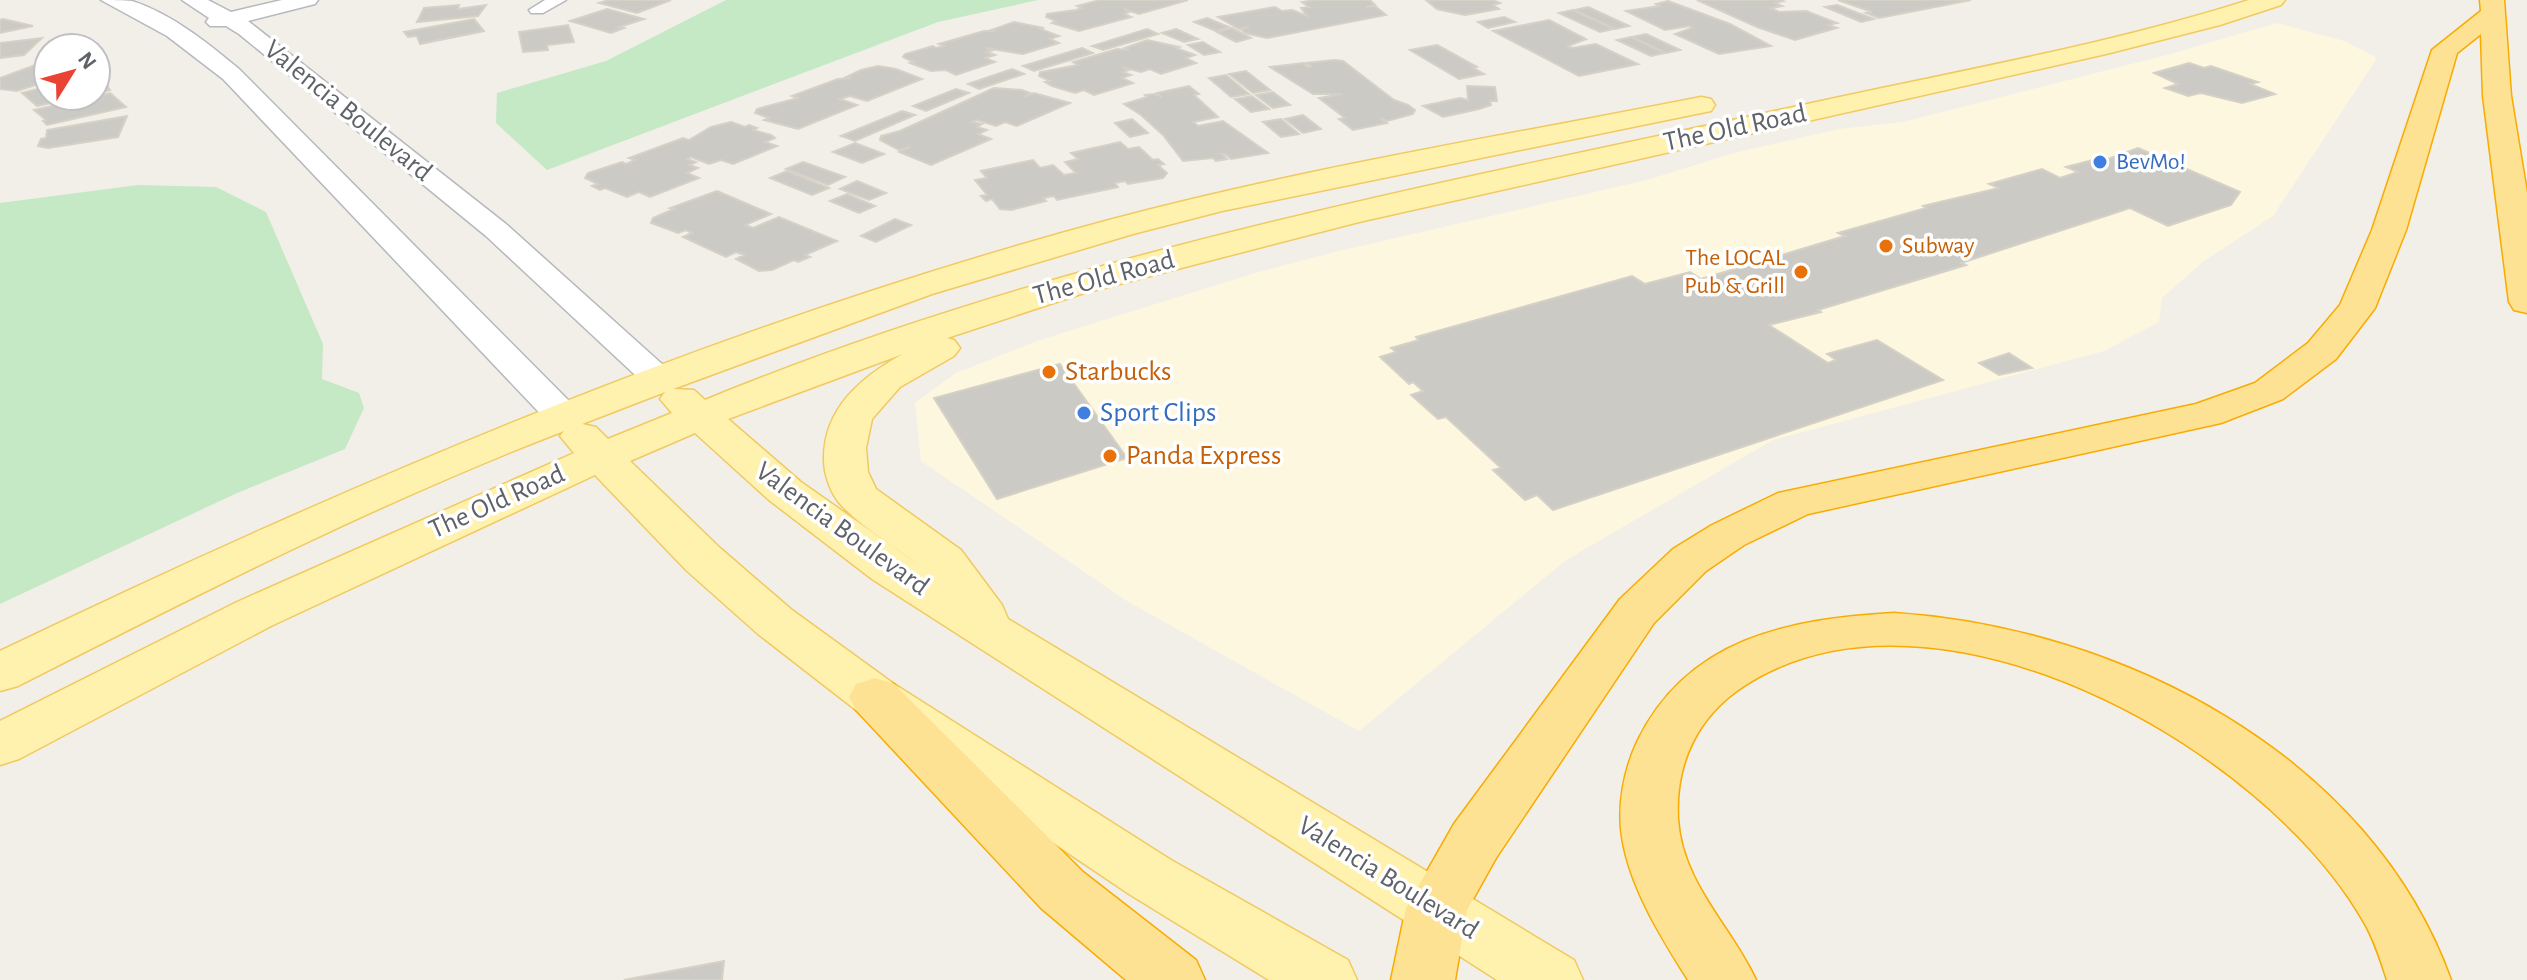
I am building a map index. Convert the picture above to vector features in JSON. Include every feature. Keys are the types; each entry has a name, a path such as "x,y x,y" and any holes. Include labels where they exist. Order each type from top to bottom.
{"highway":[{"path":"2491,8 2497,96 2527,302"},
{"path":"1423,980 1437,908 1475,841 1637,611 1660,583 1701,550 1736,528 1794,503 2207,414 2269,391 2322,351 2357,308 2384,243 2445,50 2491,8"},
{"path":"1724,980 1697,943 1664,879 1649,818 1655,757 1673,721 1699,691 1736,664 1774,647 1823,633 1873,629 1942,633 2032,652 2076,665 2140,691 2202,727 2262,770 2332,834 2380,892 2414,962 2419,980"},
{"path":"875,697 1062,890 1173,980"}],"main road":[{"path":"2050,33 2190,0"},
{"name":"The Old Road","path":"0,745 345,570 600,456 698,416 990,310 1068,286 1356,213 2166,32 2273,0"},
{"name":"The Old Road","path":"0,673 334,513 479,449 919,286 1121,227 1296,186 1730,99"},
{"path":"998,635 944,561 857,496 846,472 845,448 852,416 886,379 919,358 953,342 1063,305 1153,266"},
{"name":"Valencia Boulevard","path":"660,380 830,528 1551,980"},
{"name":"Valencia Boulevard","path":"564,417 703,559 775,622 875,697 1150,877 1325,980"}],"street":[{"name":"Valencia Boulevard","path":"111,0 175,31 209,54 231,74 564,417"},
{"name":"Valencia Boulevard","path":"192,0 230,19 449,192 507,240 660,380"},
{"path":"175,31 308,0"},
{"path":"537,10 558,0"}],"shaded area":[{"path":"2277,23 2344,41 2377,58 2273,216 2204,261 2162,298 2159,322 2104,351 1773,440 1566,560 1359,731 1127,601 921,461 915,403 956,373 1037,341 1255,273 1339,251 1647,180 1734,153 1839,129 1903,122 2167,55"}],"green space":[{"path":"726,0 1038,0 938,22 547,170 496,123 497,93 606,61"},
{"path":"138,185 216,187 266,212 323,344 322,379 359,393 364,408 345,449 237,493 0,604 0,203"}],"building":[{"path":"609,0 671,0 637,13 599,3"},
{"path":"1100,0 1188,0 1139,14 1124,9 1129,12 1124,14 1131,17 1079,31 1052,23 1056,21 1046,17 1047,14 1076,10 1082,8 1077,6"},
{"path":"1370,0 1375,5 1366,7 1375,6 1386,15 1267,38 1245,33 1241,29 1249,27 1239,29 1218,17 1275,7 1307,16 1301,8 1309,7 1302,2"},
{"path":"1426,0 1493,0 1500,3 1493,5 1499,9 1465,15 1437,9"},
{"path":"1697,0 1780,0 1783,1 1775,3 1782,6 1771,8 1779,12 1806,11 1837,23 1828,25 1837,28 1795,40"},
{"path":"1838,0 1971,0 1879,18 1866,13 1872,12"},
{"path":"1668,1 1730,24 1771,46 1719,54 1675,34 1692,28 1689,26 1665,30 1626,11 1660,6 1656,4"},
{"path":"459,5 458,9 486,5 478,16 417,22 424,8"},
{"path":"1837,5 1874,19 1861,22 1825,7"},
{"path":"1588,7 1629,26 1615,29 1574,10"},
{"path":"607,9 644,19 611,33 570,21"},
{"path":"1573,10 1614,29 1600,32 1559,13"},
{"path":"1504,17 1515,22 1488,28 1478,22"},
{"path":"1207,18 1229,27 1216,31 1194,22"},
{"path":"474,19 484,31 420,44 417,36 408,37 404,32"},
{"path":"0,20 33,26 0,33"},
{"path":"1549,20 1586,39 1568,46 1572,48 1596,44 1638,64 1579,76 1493,31"},
{"path":"1014,22 1044,28 1040,29 1059,36 1050,39 1059,43 1023,54 986,48 993,50 987,52 995,55 985,58 995,62 956,75 946,70 931,71 903,57 984,31 995,31 991,30"},
{"path":"568,25 574,42 547,45 548,50 523,52 519,32"},
{"path":"1232,28 1251,38 1236,42 1217,32"},
{"path":"1147,29 1158,34 1103,50 1092,46"},
{"path":"1176,29 1198,39 1184,42 1162,33"},
{"path":"1646,34 1680,50 1666,53 1632,37"},
{"path":"1631,37 1665,53 1651,56 1617,40"},
{"path":"32,39 32,47 24,55 0,58 0,43"},
{"path":"1147,40 1179,47 1176,48 1195,55 1186,58 1196,63 1161,74 1150,69 1141,72 1122,67 1129,70 1123,72 1131,75 1122,78 1133,83 1094,95 1084,90 1075,93 1052,86 1045,82 1050,81 1039,76 1040,72 1078,65 1073,62 1117,49 1129,50 1125,48"},
{"path":"1203,42 1220,52 1204,55 1188,45"},
{"path":"1437,45 1484,74 1459,79 1410,50"},
{"path":"1082,48 1093,53 1034,71 1023,66"},
{"path":"1343,61 1394,100 1408,105 1415,110 1413,114 1387,121 1380,118 1387,123 1353,130 1339,119 1345,118 1319,98 1342,94 1313,94 1270,67 1303,63 1308,67 1311,66 1306,63"},
{"path":"2189,63 2204,68 2211,66 2258,82 2250,84 2275,94 2242,103 2201,93 2188,96 2165,88 2178,84 2154,73"},
{"path":"32,66 32,86 17,91 0,89 0,78"},
{"path":"878,66 922,79 867,101 850,96 840,99 857,105 798,129 764,120 769,118 755,113 757,109 798,98 792,96 838,79 851,78 846,77"},
{"path":"1012,69 1024,74 979,89 968,84"},
{"path":"1246,71 1270,90 1253,93 1229,74"},
{"path":"1226,75 1249,94 1231,97 1209,78"},
{"path":"1189,86 1199,94 1194,95 1218,117 1193,122 1198,126 1223,121 1268,153 1231,159 1222,154 1227,159 1183,161 1163,135 1124,104 1147,97 1145,95 1162,97 1157,93"},
{"path":"1467,86 1495,87 1497,101 1490,101 1491,105 1479,109 1443,117 1423,106 1460,98 1468,100"},
{"path":"994,88 1022,90 1030,93 1024,97 1034,93 1070,103 1017,126 1005,122 996,126 977,120 972,122 982,124 977,127 987,130 978,134 991,139 931,165 899,152 910,147 899,150 880,140 881,136 900,131"},
{"path":"956,89 969,93 926,111 913,106"},
{"path":"32,90 32,102 22,93"},
{"path":"1273,92 1290,105 1273,108 1256,95"},
{"path":"112,95 126,107 112,110"},
{"path":"1252,96 1269,109 1251,112 1235,99"},
{"path":"902,111 915,115 855,141 841,136"},
{"path":"36,112 104,112 47,125 43,121 46,120"},
{"path":"1303,115 1321,129 1303,133 1285,119"},
{"path":"127,116 118,137 48,148 38,146 41,139 46,138 47,130"},
{"path":"1132,119 1148,133 1130,137 1115,123"},
{"path":"1281,119 1299,134 1281,137 1263,122"},
{"path":"731,122 745,127 749,125 757,128 753,130 771,135 775,138 765,142 777,146 733,164 721,160 709,164 691,157 687,159 696,162 689,165 698,168 687,173 699,178 650,197 639,192 627,197 605,188 600,190 592,186 598,184 585,178 588,173 622,162 626,164 635,160 629,158 683,138 689,140 711,127"},
{"path":"1120,142 1128,149 1139,147 1153,160 1158,159 1164,164 1158,165 1167,173 1163,178 1115,183 1118,187 1057,200 1054,196 1043,198 1046,201 1011,210 1000,209 992,199 986,201 981,196 987,195 975,180 987,178 981,171 1033,160 1040,168 1053,165 1064,175 1076,173 1065,162 1078,159 1071,153"},
{"path":"855,143 884,154 862,163 833,152"},
{"path":"2138,148 2240,192 2231,205 2168,226 2130,208 1961,263 1966,265 1818,310 1821,312 1769,325 1828,363 1836,360 1827,354 1877,340 1943,380 1553,510 1537,495 1525,500 1493,470 1501,468 1446,417 1438,419 1411,395 1423,391 1413,382 1409,384 1380,357 1396,352 1391,348 1419,340 1416,337 1632,276 1645,284 1690,272 1701,279 1845,236 1838,233 1926,208 1923,206 1999,188 1989,184 2042,169 2060,178 2078,172 2066,167 2100,158 2105,160"},
{"path":"803,162 845,177 828,185 786,169"},
{"path":"787,171 829,188 812,195 770,178"},
{"path":"857,181 886,193 869,200 840,189"},
{"path":"717,191 771,214 745,225 753,228 779,217 837,241 805,255 810,257 798,262 794,260 772,270 759,271 736,259 744,255 736,252 726,257 683,237 692,233 686,230 678,233 651,223 653,218 674,209 670,208"},
{"path":"847,194 875,206 859,213 830,201"},
{"path":"895,219 911,225 876,242 861,236"},
{"path":"2009,353 2032,368 1999,375 1979,363"},
{"path":"1060,364 1127,458 997,499 934,398"},
{"path":"724,961 722,980 624,980"}],"place":[{"name":"BevMo!","path":"2100,162"},
{"name":"Subway","path":"1886,246"},
{"name":"The LOCAL Pub & Grill","path":"1801,272"},
{"name":"Starbucks","path":"1049,372"},
{"name":"Sport Clips","path":"1084,413"},
{"name":"Panda Express","path":"1110,456"}]}
